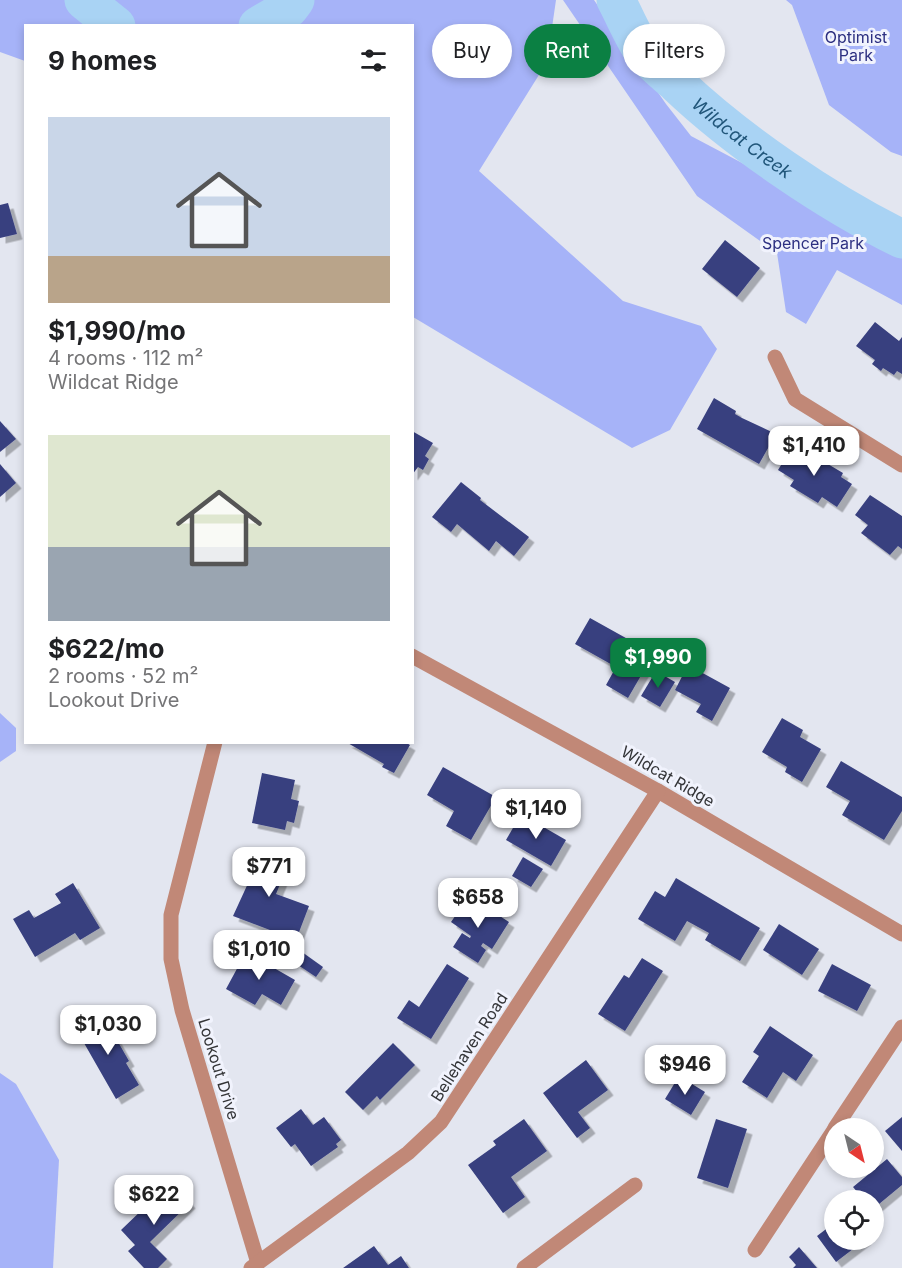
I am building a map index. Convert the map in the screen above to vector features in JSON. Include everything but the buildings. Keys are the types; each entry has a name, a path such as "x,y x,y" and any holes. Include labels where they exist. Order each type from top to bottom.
{"street":[{"path":"775,357 795,399 902,465"},
{"name":"Wildcat Ridge","path":"414,657 658,791 902,934"},
{"name":"Lookout Drive","path":"214,744 171,915 171,959 182,1010 254,1265"},
{"name":"Bellehaven Road","path":"254,1265 408,1153 441,1122 658,791"},
{"path":"842,1118 902,1027"},
{"path":"754,1250 824,1145"},
{"path":"524,1268 635,1185"}],"green space":[{"path":"0,0 556,0 553,24 524,24 524,78 537,78 479,171 623,301 701,326 717,349 670,430 632,448 414,318 414,24 24,24 24,61 0,52"},
{"name":"Spencer Park","path":"563,0 594,0 611,24 579,24"},
{"name":"Optimist Park","path":"786,0 902,0 902,156 891,152 829,105 792,5"},
{"name":"Spencer Park","path":"611,25 623,42 623,78 648,78 691,136 822,205 880,246 902,256 902,305 837,270 806,324 786,312 777,253 697,196 611,70"},
{"path":"0,713 16,728 16,751 0,762"},
{"path":"0,1073 16,1084 59,1160 53,1268 0,1268"}],"waterway":[{"name":"Wildcat Creek","path":"84,0 114,24"},
{"name":"Wildcat Creek","path":"261,24 289,8 295,0"},
{"name":"Wildcat Creek","path":"616,0 644,53 701,106 755,149 814,189 902,239"}]}
